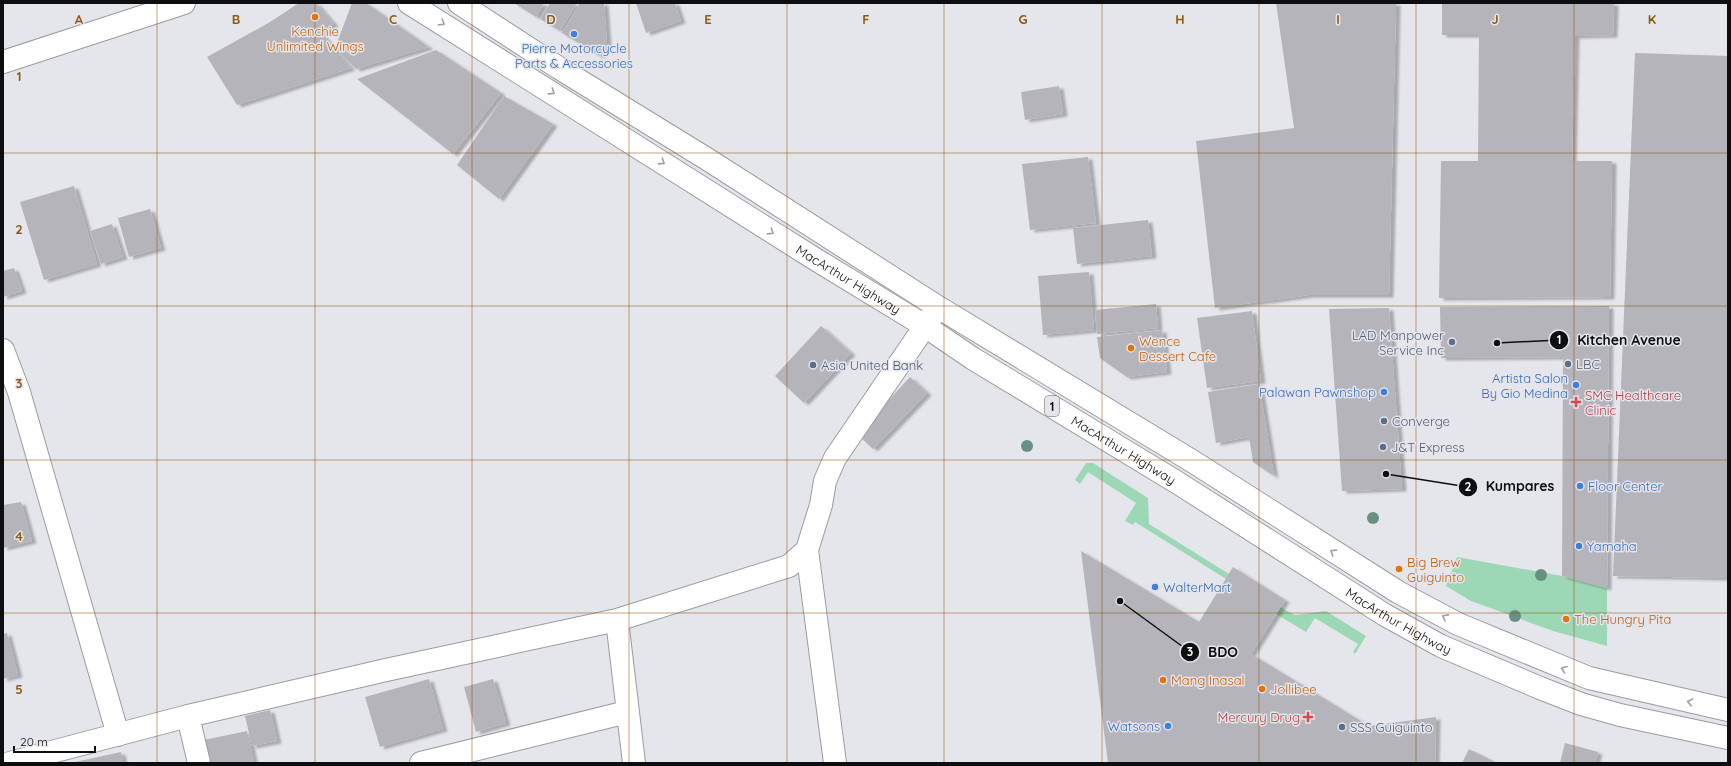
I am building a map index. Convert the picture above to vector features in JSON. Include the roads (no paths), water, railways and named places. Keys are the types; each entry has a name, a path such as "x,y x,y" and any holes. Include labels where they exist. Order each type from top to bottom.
{"main road":[{"path":"3,62 184,3"},
{"name":"MacArthur Highway","path":"409,3 802,251 925,326 972,358 1178,483 1342,588 1441,646 1581,704 1627,717 1728,738"},
{"name":"MacArthur Highway","path":"459,3 559,68 707,159 938,307 1192,461 1398,592 1458,624 1497,642 1588,678 1728,710"},
{"path":"835,763 806,550 820,505 825,481 835,458 898,368 938,307"},
{"path":"3,350 11,394 118,735"},
{"path":"10,763 188,716 386,670 617,620 789,566 806,550"},
{"path":"617,620 634,763"},
{"path":"420,763 628,712"},
{"path":"188,716 199,763"}],"place":[{"name":"Kenchie Unlimited Wings","path":"315,17"},
{"name":"Pierre Motorcycle Parts & Accessories","path":"574,34"},
{"name":"LAD Manpower Service Inc","path":"1452,342"},
{"name":"Kitchen Avenue","path":"1497,343"},
{"name":"Wence Dessert Cafe","path":"1131,348"},
{"name":"LBC","path":"1568,364"},
{"name":"Asia United Bank","path":"813,365"},
{"name":"Artista Salon By Gio Medina","path":"1576,385"},
{"name":"Palawan Pawnshop","path":"1384,392"},
{"name":"SMC Healthcare Clinic","path":"1576,402"},
{"name":"Converge","path":"1384,421"},
{"name":"J&T Express","path":"1383,447"},
{"name":"Kumpares","path":"1386,474"},
{"name":"Floor Center","path":"1580,486"},
{"name":"Yamaha","path":"1579,546"},
{"name":"Big Brew Guiguinto","path":"1399,569"},
{"name":"WalterMart","path":"1155,587"},
{"name":"BDO","path":"1120,601"},
{"name":"The Hungry Pita","path":"1566,619"},
{"name":"Mang Inasal","path":"1163,680"},
{"name":"Jollibee","path":"1262,689"},
{"name":"Mercury Drug","path":"1308,717"},
{"name":"Watsons","path":"1168,726"},
{"name":"SSS Guiguinto","path":"1342,727"}]}
